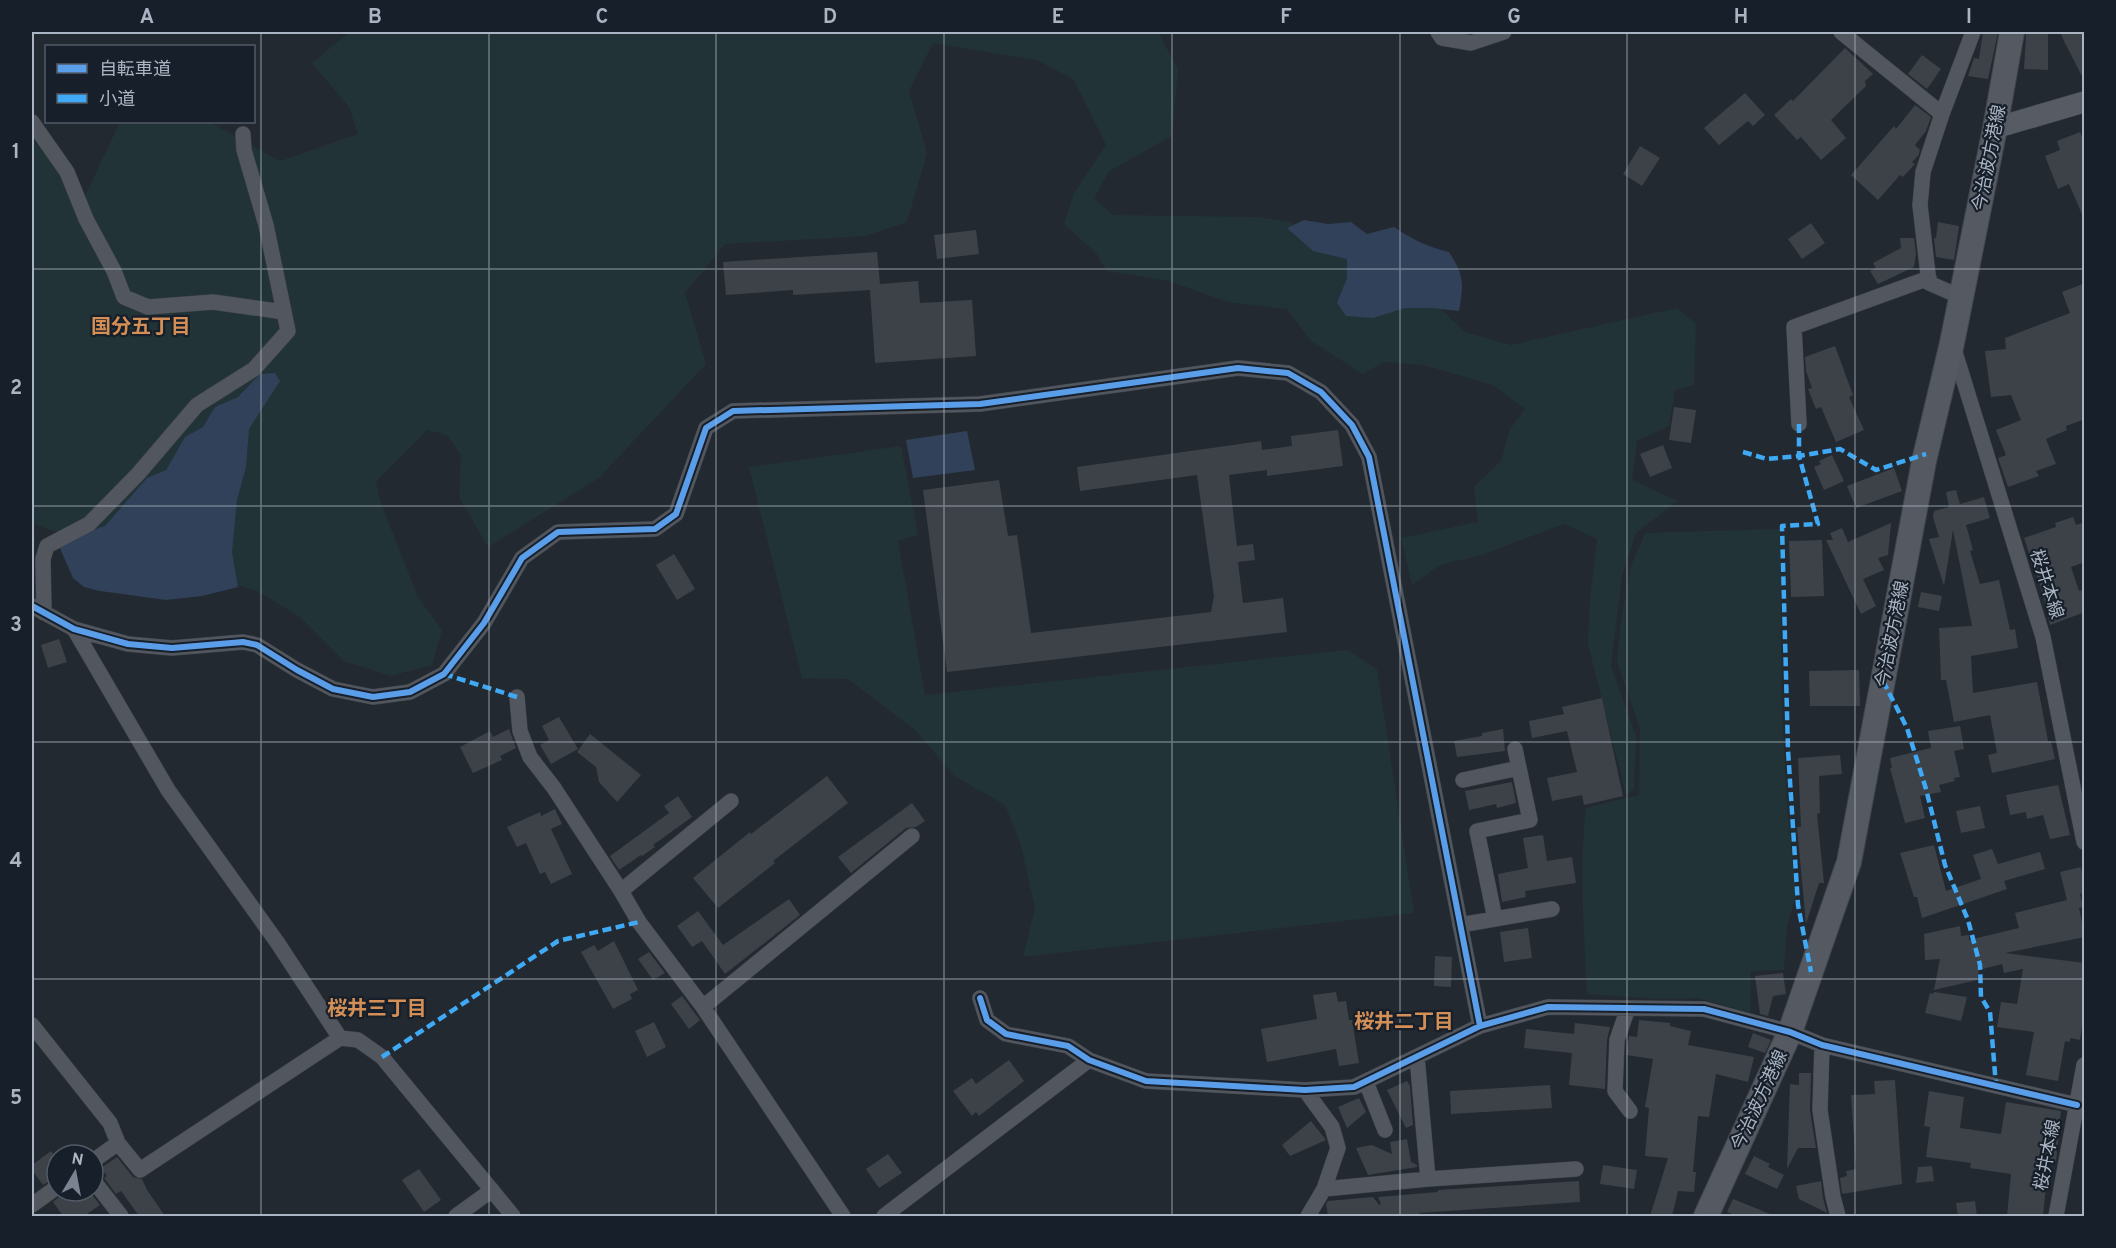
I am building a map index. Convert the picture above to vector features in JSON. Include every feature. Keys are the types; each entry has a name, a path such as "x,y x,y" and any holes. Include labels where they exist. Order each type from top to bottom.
{"main road":[{"name":"今治波方港線","path":"1706,1216 1790,1032 1849,862 1924,461 1952,343 2012,32"}],"street":[{"path":"1438,32 1442,38 1471,43 1504,32"},
{"path":"1840,32 1942,114"},
{"path":"1961,297 1929,283 1920,205 1923,171 1973,32"},
{"path":"1995,128 2085,102"},
{"path":"32,122 67,172 86,219 114,272 124,297 148,307 213,302 284,312"},
{"path":"243,134 244,150 266,225 288,331 254,369 197,405 138,474 89,524 47,546 43,559 38,609 74,629 128,644 172,648 243,642 256,645 333,689 373,697 410,692 444,674 484,623 522,558 558,532 655,529 676,514 706,428 733,411 980,404 1238,368 1288,373 1321,392 1353,424 1369,457 1479,1026"},
{"path":"1799,424 1794,327 1929,278"},
{"name":"桜井本線","path":"1952,343 2043,637 2085,842"},
{"path":"74,629 168,790 277,942 340,1038"},
{"path":"517,697 520,731 530,758 554,788 639,922 703,1007 843,1216"},
{"path":"1495,919 1477,831 1530,820 1515,749"},
{"path":"1463,780 1519,768"},
{"path":"621,891 731,801"},
{"path":"703,1007 912,836"},
{"path":"1460,926 1552,909"},
{"path":"980,998 987,1020 1006,1034 1068,1046 1089,1060 1146,1081 1305,1090 1354,1087 1479,1026 1548,1007 1704,1009 1790,1032 1822,1045 2077,1105"},
{"path":"1628,1008 1617,1040 1615,1091 1630,1111"},
{"path":"32,1025 110,1123 118,1143 140,1170 340,1038 358,1040 382,1057 513,1216"},
{"path":"1822,1045 1820,1110 1838,1216"},
{"path":"1417,1057 1428,1179"},
{"path":"884,1216 1089,1060"},
{"name":"桜井本線","path":"2056,1216 2085,1065"},
{"path":"1366,1082 1385,1130"},
{"path":"1305,1090 1332,1127 1338,1148 1324,1188 1308,1216"},
{"path":"105,1152 118,1143"},
{"path":"1324,1188 1576,1169"},
{"path":"456,1216 492,1190"},
{"path":"105,1195 121,1216"},
{"path":"32,1205 45,1196"}],"shaded area":[{"path":"396,32 1158,32 1178,69 1172,136 1109,171 1094,198 1113,215 1254,217 1290,222 1318,242 1430,299 1465,332 1511,345 1677,308 1696,324 1694,385 1675,390 1669,426 1637,441 1632,480 1678,501 1636,533 1622,576 1611,666 1636,736 1634,789 1626,795 1588,644 1590,599 1597,539 1564,524 1482,555 1440,565 1412,585 1401,538 1478,522 1474,487 1501,461 1510,429 1525,409 1493,385 1424,365 1384,362 1363,374 1311,341 1287,309 1227,302 1169,281 1107,271 1096,253 1064,224 1074,193 1106,145 1074,80 1037,60 933,43 909,91 927,153 907,222 866,236 725,244 685,293 706,364 599,478 488,547 459,497 461,455 447,435 427,430 376,481 380,501 418,597 442,630 432,665 390,676 344,661 300,617 257,591 32,523 32,138 85,196 120,123 211,123 280,161 358,134 349,107 312,63 347,34 394,34"},
{"path":"901,446 918,535 898,541 925,695 1347,650 1377,669 1414,913 1023,957 1035,908 1020,842 1005,805 954,776 916,731 848,679 802,678 749,467"},
{"path":"1780,529 1782,709 1787,805 1796,896 1787,926 1784,970 1751,971 1750,1013 1698,998 1662,999 1587,994 1582,878 1586,808 1639,795 1640,729 1617,661 1622,613 1631,566 1645,533"}],"water":[{"path":"1304,220 1328,224 1351,222 1367,234 1394,227 1420,242 1449,252 1458,267 1462,280 1459,311 1405,308 1373,318 1346,316 1337,303 1347,278 1347,259 1313,251 1287,228"},
{"path":"275,373 280,381 249,429 246,467 237,500 232,552 238,587 202,596 166,600 100,591 84,587 73,578 59,546 71,537 105,526 147,478 166,470 185,437 203,427 215,407 238,397 260,374"},
{"path":"967,431 975,470 913,478 906,440"}],"building":[{"path":"1983,32 1998,32 1988,79 1968,76 1974,58 1979,59"},
{"path":"2060,32 2085,32 2085,82 2065,43"},
{"path":"2048,33 2048,70 2024,69 2026,34"},
{"path":"1845,48 1873,74 1865,81 1866,86 1831,120 1846,138 1821,160 1801,137 1797,140 1774,115 1791,99 1793,101"},
{"path":"1922,55 1941,69 1927,89 1908,74"},
{"path":"1745,93 1765,115 1753,126 1748,121 1719,145 1704,128"},
{"path":"1915,105 1931,117 1926,131 1915,145 1920,150 1912,162 1915,164 1903,177 1900,175 1878,200 1851,175 1894,126 1896,129"},
{"path":"2080,132 2085,143 2084,219 2069,184 2058,189 2045,156 2060,150 2057,141"},
{"path":"1640,146 1660,158 1642,186 1623,174"},
{"path":"1938,222 1959,226 1954,260 1936,257 1934,238 1936,238"},
{"path":"1811,223 1825,243 1802,259 1788,239"},
{"path":"976,230 979,254 937,259 934,235"},
{"path":"1900,238 1914,238 1916,254 1914,267 1878,284 1870,271 1876,268 1873,263 1901,248"},
{"path":"877,252 880,284 918,281 920,303 972,300 976,356 875,363 870,290 793,295 793,290 726,295 723,262"},
{"path":"2085,283 2085,419 2066,426 2067,430 2046,439 2056,464 2036,471 2039,476 2008,487 1998,458 2006,455 1996,430 2021,420 2011,395 1991,397 1985,351 2006,349 2005,338 2070,313 2062,292"},
{"path":"1835,346 1853,395 1849,397 1864,430 1836,442 1821,407 1816,409 1808,389 1812,388 1806,371 1805,357"},
{"path":"1674,407 1696,410 1691,443 1669,440"},
{"path":"1338,430 1343,466 1267,476 1267,470 1229,475 1237,546 1253,544 1255,560 1238,562 1243,603 1283,598 1287,632 947,672 923,490 999,480 1008,536 1017,535 1031,633 1211,612 1214,596 1197,475 1080,491 1077,467 1261,441 1262,450 1292,446 1291,436"},
{"path":"1663,445 1672,468 1650,477 1640,454"},
{"path":"1832,455 1844,481 1824,490 1814,467 1821,464 1819,461"},
{"path":"1894,468 1902,491 1856,508 1847,486"},
{"path":"1956,490 1960,504 1984,497 1990,518 1966,525 1973,550 1970,551 1980,584 1999,580 2010,630 2015,629 2018,648 1971,656 1973,693 2037,682 2048,741 2051,741 2055,759 1992,773 1988,755 1997,753 1990,715 1954,722 1946,680 1941,680 1939,628 1972,626 1953,530 1944,586 1929,539 1939,537 1933,517 1934,511 1949,507 1946,492"},
{"path":"2073,517 2076,525 2085,522 2085,562 2071,567 2079,591 2085,589 2085,612 2050,625 2043,594 2024,538 2056,527 2055,523"},
{"path":"1891,523 1888,555 1878,558 1884,570 1863,579 1876,606 1861,614 1826,540 1833,540 1830,533 1842,528 1848,542"},
{"path":"1822,540 1824,596 1791,597 1789,541"},
{"path":"674,554 695,589 677,600 656,565"},
{"path":"1921,592 1942,596 1939,611 1918,607"},
{"path":"59,639 67,662 48,668 41,645"},
{"path":"1859,670 1860,706 1810,706 1809,671"},
{"path":"1602,698 1623,796 1584,805 1582,795 1552,801 1547,778 1577,772 1567,731 1532,738 1529,721 1564,714 1562,707"},
{"path":"559,717 578,749 551,764 540,745 549,740 542,726"},
{"path":"1960,726 1964,749 1954,751 1960,777 1954,778 1955,781 1939,785 1941,792 1920,796 1925,818 1905,823 1890,768 1892,768 1890,758 1931,748 1928,731"},
{"path":"509,729 516,748 500,756 502,760 473,773 460,747 490,731 493,737"},
{"path":"1503,729 1505,751 1457,757 1454,741 1482,736 1482,733"},
{"path":"590,734 641,775 617,802 599,782 596,767 577,752"},
{"path":"1840,755 1842,774 1819,776 1820,813 1817,814 1824,883 1819,883 1806,924 1797,827 1801,827 1798,758"},
{"path":"827,776 848,803 773,861 775,863 718,908 693,878 750,832 751,834"},
{"path":"1512,782 1516,803 1497,808 1496,804 1469,810 1465,791"},
{"path":"2058,785 2070,835 2050,839 2043,815 2027,819 2026,812 2010,815 2006,795"},
{"path":"678,796 692,817 653,845 655,847 619,870 610,856 669,813 664,806"},
{"path":"912,803 925,821 916,827 906,828 851,873 838,857"},
{"path":"1980,806 1985,828 1961,833 1956,811"},
{"path":"555,809 562,824 551,829 572,874 551,884 545,872 540,874 526,843 517,847 507,827 540,812 541,816"},
{"path":"1543,835 1547,861 1572,857 1576,883 1525,891 1526,897 1502,902 1498,874 1528,868 1523,838"},
{"path":"1934,845 1946,891 1981,879 1973,855 1992,849 1998,864 2040,852 2045,869 2004,881 2007,889 1922,918 1917,897 1914,897 1900,853"},
{"path":"2081,867 2085,893 2080,894 2083,907 2079,908 2085,937 2005,953 2085,963 2085,995 2082,1014 2084,1014 2080,1040 2070,1038 2070,1042 2065,1041 2058,1081 2026,1075 2034,1032 1997,1027 2001,1002 2017,1004 2023,969 2004,973 2002,964 1979,970 1977,980 1934,990 1940,959 1925,960 1924,934 1960,926 1961,936 1969,935 1969,940 2019,928 2015,913 2067,900 2060,872"},
{"path":"789,899 800,915 725,974 702,941 692,947 677,926 698,911 723,945"},
{"path":"1528,928 1532,958 1504,962 1500,932"},
{"path":"614,941 638,990 630,994 632,999 613,1009 581,952 594,945 598,951"},
{"path":"649,952 665,973 653,980 638,959"},
{"path":"1435,956 1452,957 1451,987 1434,986"},
{"path":"1783,973 1786,994 1773,996 1768,1016 1760,1014 1755,976"},
{"path":"1336,992 1338,1002 1346,1001 1349,1020 1352,1020 1359,1063 1339,1066 1336,1049 1267,1062 1261,1029 1317,1019 1313,995"},
{"path":"1930,993 1967,997 1961,1021 1925,1013"},
{"path":"682,996 700,1020 689,1029 671,1004"},
{"path":"1639,1020 1670,1023 1670,1026 1691,1031 1688,1045 1754,1057 1748,1082 1716,1074 1709,1117 1698,1116 1693,1172 1696,1172 1694,1192 1678,1191 1672,1216 1650,1216 1668,1158 1645,1156 1649,1108 1645,1107 1653,1059 1626,1055 1629,1036 1637,1037"},
{"path":"654,1022 666,1047 647,1057 635,1031"},
{"path":"1575,1023 1610,1027 1607,1040 1605,1089 1569,1085 1572,1053 1524,1048 1526,1029 1574,1034"},
{"path":"1753,1033 1771,1040 1765,1053 1748,1047"},
{"path":"1009,1060 1024,1081 979,1116 976,1112 972,1116 953,1091 972,1078 976,1084"},
{"path":"1799,1073 1811,1073 1810,1111 1816,1148 1798,1148 1787,1169 1790,1084 1799,1085"},
{"path":"1895,1080 1902,1184 1842,1194 1840,1178 1847,1176 1846,1171 1856,1169 1851,1095 1875,1094 1874,1081"},
{"path":"1407,1081 1410,1086 1413,1125 1406,1128 1387,1090"},
{"path":"1550,1085 1552,1108 1451,1114 1450,1091"},
{"path":"1929,1091 1964,1097 1960,1128 2001,1134 2006,1102 2061,1111 2056,1162 2048,1160 2043,1216 2007,1216 2011,1174 1970,1168 1971,1163 1926,1157 1930,1127 1924,1126"},
{"path":"1359,1098 1366,1112 1347,1128 1338,1107"},
{"path":"1311,1121 1326,1140 1290,1156 1282,1145"},
{"path":"1407,1139 1411,1162 1417,1167 1368,1175 1356,1148 1372,1145 1392,1154 1390,1142"},
{"path":"888,1154 902,1173 879,1188 866,1169"},
{"path":"45,1155 45,1184 43,1185 32,1170 32,1165"},
{"path":"1754,1156 1770,1164 1768,1167 1784,1175 1777,1189 1745,1174"},
{"path":"117,1157 133,1177 142,1179 165,1216 139,1216 121,1191 116,1194 105,1179 107,1176 105,1165"},
{"path":"1603,1165 1637,1170 1634,1189 1600,1184"},
{"path":"1932,1166 1934,1181 1916,1183 1918,1167"},
{"path":"419,1169 441,1200 424,1212 402,1180"},
{"path":"1579,1181 1580,1202 1419,1213 1419,1216 1328,1216 1326,1204 1328,1201 1373,1197 1379,1205 1381,1204 1378,1197 1438,1192 1438,1190"},
{"path":"1821,1181 1827,1213 1799,1199 1796,1186"},
{"path":"1733,1199 1775,1216 1738,1216 1727,1212"},
{"path":"1975,1201 1977,1216 1958,1216 1956,1203"},
{"path":"54,1203 98,1203 100,1205 84,1216 63,1216"}],"marked path":[{"path":"1799,424 1799,456 1818,524 1782,526 1788,750 1798,905 1811,972"},
{"path":"1743,452 1767,459 1840,449 1876,470 1926,454"},
{"path":"444,674 517,697"},
{"path":"1883,681 1907,728 1926,789 1945,865 1968,920 1980,965 1981,997 1990,1012 1996,1086"},
{"path":"382,1057 558,941 639,922"}],"cycle path":[{"path":"32,606 74,629 128,644 172,648 243,642 257,645 333,689 373,697 410,692 444,674 484,623 522,558 558,532 655,529 676,514 706,428 733,411 980,404 1238,368 1288,373 1321,392 1352,425 1369,457 1480,1026"},
{"path":"980,998 987,1020 1006,1034 1068,1046 1089,1060 1146,1081 1305,1090 1354,1087 1480,1026 1548,1007 1704,1009 1790,1032 1822,1045 2077,1105"}],"district":[{"name":"国分五丁目","path":"141,326"},
{"name":"桜井三丁目","path":"377,1008"},
{"name":"桜井二丁目","path":"1404,1021"}]}
